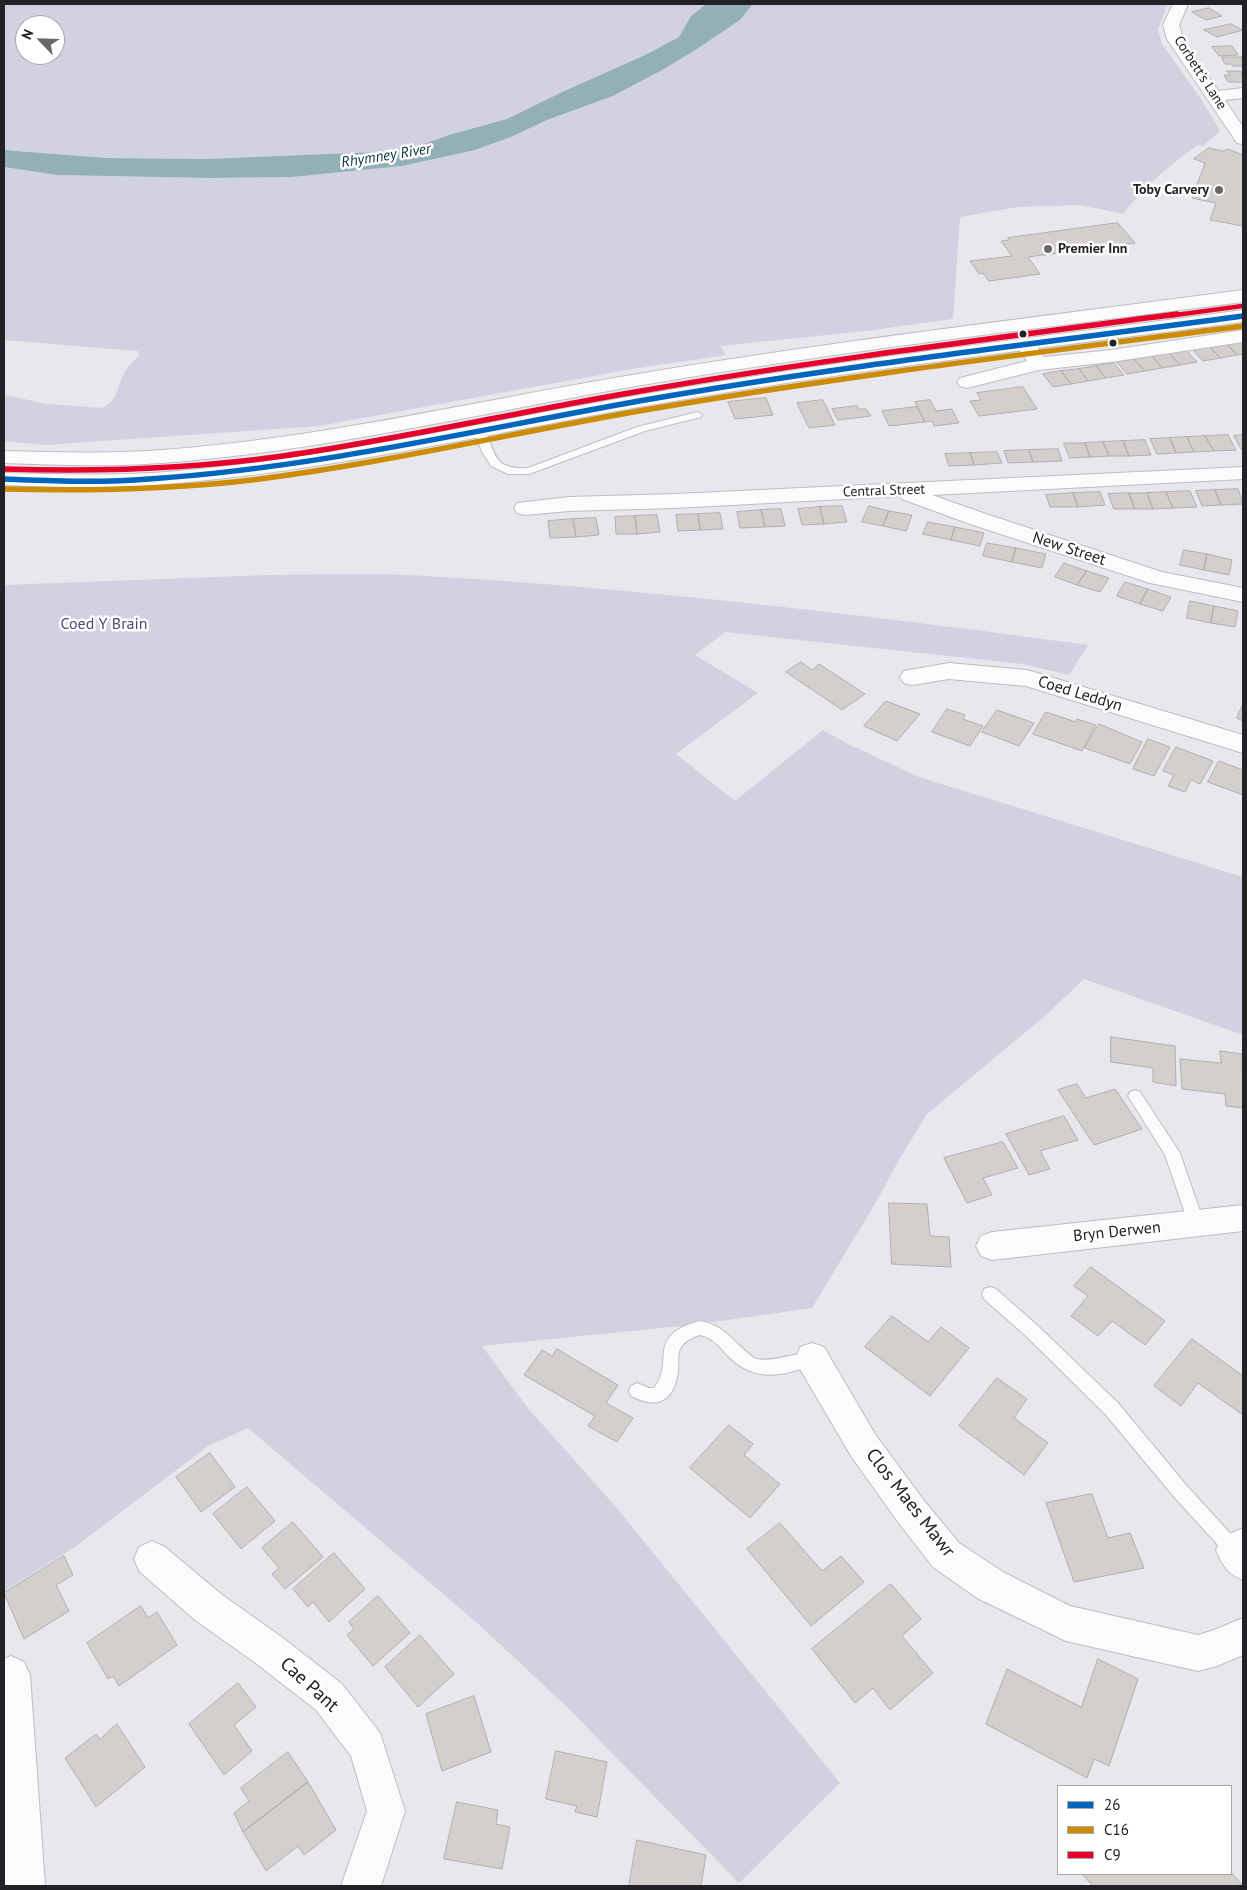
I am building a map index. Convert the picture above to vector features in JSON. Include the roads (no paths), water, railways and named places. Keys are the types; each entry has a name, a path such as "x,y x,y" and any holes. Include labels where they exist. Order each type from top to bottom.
{"street":[{"name":"Corbett's Lane","path":"1180,4 1171,25 1175,39 1243,139"},
{"path":"1215,96 1243,93"},
{"path":"4,457 59,460 114,459 189,456 258,449 340,436 613,384 698,370 1243,296"},
{"path":"4,478 91,481 201,476 338,458 718,388 1243,316"},
{"path":"967,382 1039,364 1111,356 1243,336"},
{"path":"1026,345 1039,364"},
{"name":"Central Street","path":"525,508 569,504 898,490 1243,472"},
{"name":"New Street","path":"898,490 975,518 1158,578 1243,595"},
{"name":"Coed Leddyn","path":"912,677 949,671 1027,678 1243,744"},
{"name":"Bryn Derwen","path":"992,1246 1243,1218"},
{"name":"Clos Maes Mawr","path":"812,1358 863,1445 910,1510 946,1555 990,1585 1066,1623 1198,1653 1217,1648 1243,1636"},
{"name":"Cae Pant","path":"152,1559 208,1607 270,1651 329,1697 367,1746 386,1811 361,1886"},
{"path":"11,1674 25,1886"}],"lane":[{"path":"480,431 488,456 496,467 515,472 529,471 641,429 697,415"},
{"path":"1135,1096 1172,1152 1196,1223"},
{"path":"990,1294 1112,1410 1181,1492 1240,1553"},
{"path":"637,1391 648,1396 658,1395 665,1389 669,1380 672,1344 679,1336 691,1330 703,1329 716,1333 726,1340 740,1357 753,1365 766,1367 784,1365 812,1358"}],"water":[{"name":"Rhymney River","path":"706,4 753,4 740,20 700,47 664,69 613,96 547,120 511,137 475,150 402,166 292,177 208,178 57,175 4,167 4,150 106,158 206,159 376,152 418,146 452,134 507,119 645,55 679,37 691,16"}],"place":[{"name":"Toby Carvery","path":"1219,190"},
{"name":"Premier Inn","path":"1048,249"}],"park label":[{"name":"Coed Y Brain","path":"104,624"}]}
